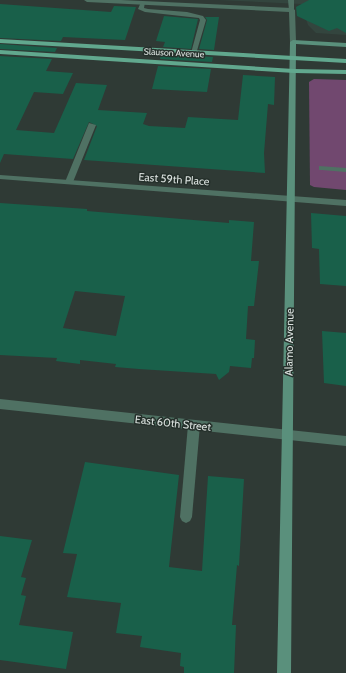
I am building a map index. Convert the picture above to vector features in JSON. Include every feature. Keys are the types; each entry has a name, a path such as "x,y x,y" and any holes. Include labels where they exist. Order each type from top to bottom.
{"main road":[{"name":"Slauson Avenue","path":"0,42 346,61"},
{"name":"Slauson Avenue","path":"0,52 294,72 346,72"}],"street":[{"path":"87,0 292,10"},
{"name":"Alamo Avenue","path":"284,673 294,72 291,0"},
{"path":"143,3 141,9 147,11 188,14 201,17 203,20 194,53"},
{"path":"293,42 346,44"},
{"path":"69,182 92,125"},
{"path":"322,168 346,170"},
{"name":"East 59th Place","path":"0,177 346,203"},
{"name":"East 60th Street","path":"0,404 346,441"},
{"path":"186,517 194,425"}],"shaded area":[{"path":"218,0 346,0 346,35 316,33 308,25 301,4"},
{"path":"314,79 346,80 346,190 314,187 310,185 309,82"}],"building":[{"path":"309,0 346,0 346,33 337,28 329,31 297,16 296,7"},
{"path":"0,4 111,12 114,6 136,7 125,40 63,37 61,41 0,38"},
{"path":"164,16 198,19 191,49 163,47 165,42 156,41"},
{"path":"205,17 219,17 214,50 199,49 207,20"},
{"path":"0,44 57,48 55,52 0,49"},
{"path":"161,54 213,57 212,62 160,59"},
{"path":"0,56 52,59 46,71 73,73 63,94 34,92 16,130 54,133 76,83 107,85 98,110 147,113 143,124 149,126 185,128 188,117 238,120 243,75 275,77 274,105 268,104 264,153 265,173 84,160 97,126 89,122 73,159 4,154 0,163"},
{"path":"158,66 211,69 207,92 152,89"},
{"path":"0,203 87,209 87,211 229,223 229,220 254,222 251,261 259,261 254,306 248,306 246,339 255,340 254,358 252,358 251,368 230,366 229,372 219,380 216,374 115,367 116,364 80,360 80,364 56,361 57,358 0,355","holes":["75,291 125,296 116,336 63,328"]},
{"path":"311,213 346,216 346,286 320,284 319,249 312,248"},
{"path":"322,331 346,333 346,386 324,383"},
{"path":"85,462 179,475 169,567 202,571 208,476 244,479 239,566 237,565 232,625 236,625 234,673 184,673 184,667 180,666 181,653 140,647 142,636 116,633 121,603 67,597 77,554 63,553"},
{"path":"0,536 32,540 21,577 26,578 21,595 26,596 19,625 73,632 66,669 0,660"}]}
